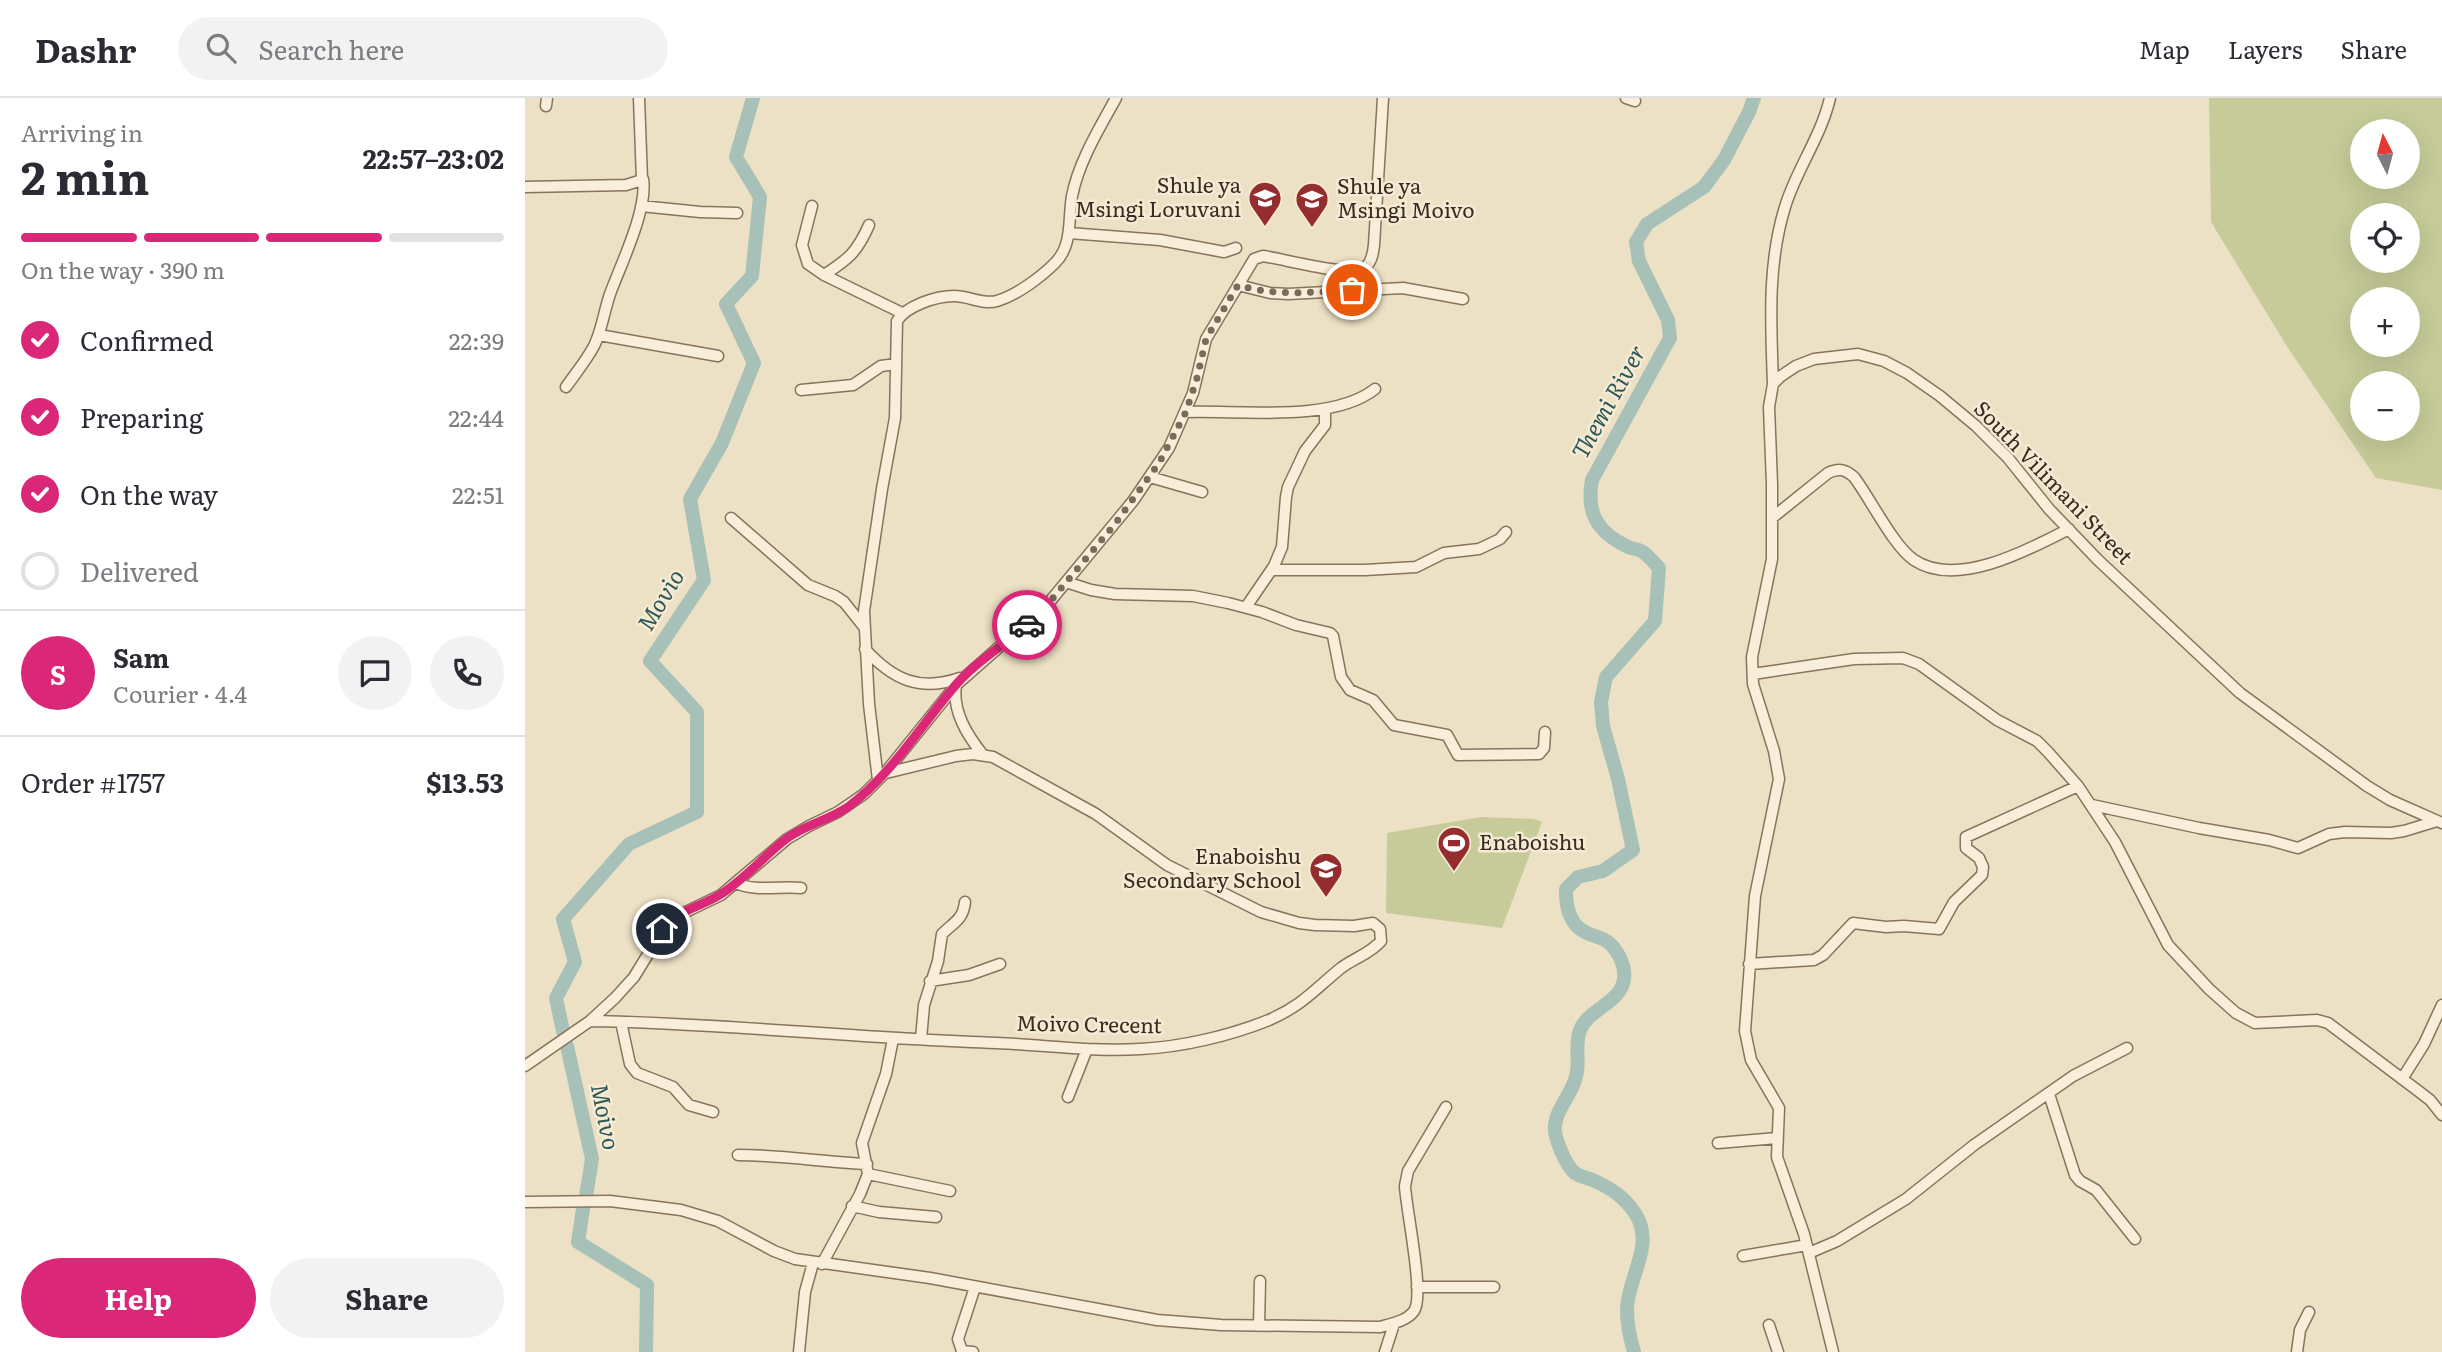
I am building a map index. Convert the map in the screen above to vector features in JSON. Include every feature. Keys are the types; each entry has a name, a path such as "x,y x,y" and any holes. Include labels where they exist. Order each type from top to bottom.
{"street":[{"path":"566,387 599,335 641,206 643,179 639,98"},
{"path":"881,776 864,628 881,489 895,418 895,328 902,313 944,298 955,296 986,302 1007,296 1043,274 1056,262 1063,254 1069,233 1072,197 1078,176 1116,98"},
{"path":"525,1066 590,1021 634,977 669,920 721,895 787,839 847,807 881,776 956,685 1035,618 1150,477 1168,448 1186,412 1206,339 1250,263 1257,257 1343,270 1362,269 1368,265 1374,246 1383,98"},
{"path":"1830,98 1821,124 1793,183 1779,229 1771,294 1773,384 1769,407 1772,559 1752,657 1753,674 1779,779 1755,896 1744,1016 1745,1039 1758,1074 1779,1108 1776,1149 1808,1249 1833,1352"},
{"path":"525,187 626,185 643,179"},
{"path":"641,206 737,214"},
{"path":"812,206 803,239 803,251 809,264 824,275 902,313"},
{"path":"824,275 850,258 869,225"},
{"path":"1069,233 1160,240 1224,252 1236,248"},
{"path":"1238,285 1270,293 1289,294 1403,288 1463,299"},
{"path":"599,335 718,356"},
{"name":"South Vilimani Street","path":"1773,384 1796,366 1814,359 1858,354 1884,361 1940,396 2008,458 2049,509 2133,594 2240,694 2367,786 2390,800 2440,822"},
{"path":"801,390 853,385 881,366 896,364"},
{"path":"1186,412 1325,409 1359,400 1375,389"},
{"path":"1246,607 1272,570 1285,538 1286,497 1305,451 1325,425 1325,409"},
{"path":"1772,518 1828,473 1839,469 1854,477 1913,560 1932,567 1967,569 1987,566 2069,529"},
{"path":"1150,477 1202,492"},
{"path":"731,518 809,585 844,602 864,628"},
{"path":"1272,570 1416,567 1444,553 1479,549 1506,532"},
{"path":"1066,582 1115,594 1193,596 1246,607 1296,625 1330,633 1341,677 1350,690 1373,700 1394,725 1447,735 1458,755 1539,754 1544,748 1545,732"},
{"path":"865,649 876,661 902,679 920,684 941,685 965,676"},
{"path":"1753,674 1854,659 1903,658 1919,664 1997,720 2036,741 2078,786 2135,878 2168,945 2235,1013 2255,1023 2317,1020 2328,1023 2430,1100 2442,1115"},
{"path":"956,685 955,706 966,731 983,755"},
{"name":"Moivo Crecent","path":"590,1021 668,1023 1087,1049 1158,1048 1229,1033 1294,1008 1316,992 1342,967 1377,946 1382,938 1380,929 1373,923 1332,926 1299,923 1261,912 1167,865 1096,814 993,757 956,757 881,776"},
{"path":"1749,964 1814,960 1823,955 1853,923 1939,929 1954,902 1982,875 1983,867 1979,858 1966,848 1966,837 2078,786"},
{"path":"2092,805 2298,848 2329,834 2391,833 2440,822"},
{"path":"736,883 751,888 801,888"},
{"path":"921,1039 930,981 938,961 942,934 959,921 965,902"},
{"path":"930,981 969,975 1000,964"},
{"path":"2402,1079 2424,1044 2442,1005"},
{"path":"621,1022 630,1063 637,1073 673,1087 689,1105 713,1112"},
{"path":"799,1352 805,1292 818,1263 860,1194 867,1169 862,1143 886,1074 893,1039"},
{"path":"1743,1255 1808,1249 1837,1241 1906,1199 1974,1146 2087,1067 2127,1048"},
{"path":"1068,1097 1087,1049"},
{"path":"2049,1094 2075,1175 2096,1191 2135,1239"},
{"path":"525,1202 610,1201 691,1212 718,1221 774,1251 818,1263 930,1278 1157,1320 1202,1325 1380,1326 1394,1324 1415,1311 1417,1287 1405,1186 1408,1171 1446,1107"},
{"path":"1718,1143 1777,1138"},
{"path":"738,1155 768,1155 867,1169 879,1178 950,1191"},
{"path":"852,1206 879,1212 936,1217"},
{"path":"1259,1326 1260,1281"},
{"path":"973,1352 962,1351 958,1339 975,1287"},
{"path":"1417,1287 1494,1287"},
{"path":"2297,1352 2300,1330 2309,1312"},
{"path":"1385,1352 1394,1324"},
{"path":"1769,1325 1778,1352"}],"green space":[{"path":"2209,98 2442,98 2442,490 2376,478 2351,441 2420,441 2420,371 2350,371 2350,440 2288,348 2211,222"},
{"name":"Enaboishu","path":"1481,817 1534,819 1542,822 1502,928 1386,913 1387,833"}],"waterway":[{"name":"Movio","path":"563,1031 556,998 575,962 563,919 629,844 697,812 697,712 650,661 704,580 690,499 722,443 754,363 726,304 752,276 760,197 736,157 753,98"},
{"name":"Themi River","path":"1634,1352 1627,1310 1642,1249 1641,1225 1631,1207 1617,1194 1571,1169 1555,1130 1556,1118 1575,1080 1580,1030 1590,1017 1617,994 1624,979 1622,962 1612,946 1581,930 1572,920 1567,907 1566,889 1578,877 1603,871 1633,850 1618,779 1603,726 1601,702 1606,677 1655,621 1659,568 1643,552 1617,541 1601,528 1591,502 1592,480 1670,338 1668,320 1639,261 1636,242 1647,224 1704,187 1724,160 1754,98"},
{"name":"Moivo","path":"567,1046 592,1159 586,1196"},
{"name":"Moivo","path":"583,1209 578,1242 647,1285 646,1352"}],"way so far":[{"path":"1027,625 1115,524 1159,463 1186,412 1209,331 1238,285 1270,293 1289,294 1352,290"}],"place":[{"name":"Shule ya Msingi Loruvani","path":"1265,228"},
{"name":"Shule ya Msingi Moivo","path":"1312,229"},
{"name":"Enaboishu","path":"1454,873"},
{"name":"Enaboishu Secondary School","path":"1326,899"}],"route":[{"path":"662,929 669,920 679,914 721,895 797,832 838,813 863,794 898,758 956,685 1027,625"}]}
